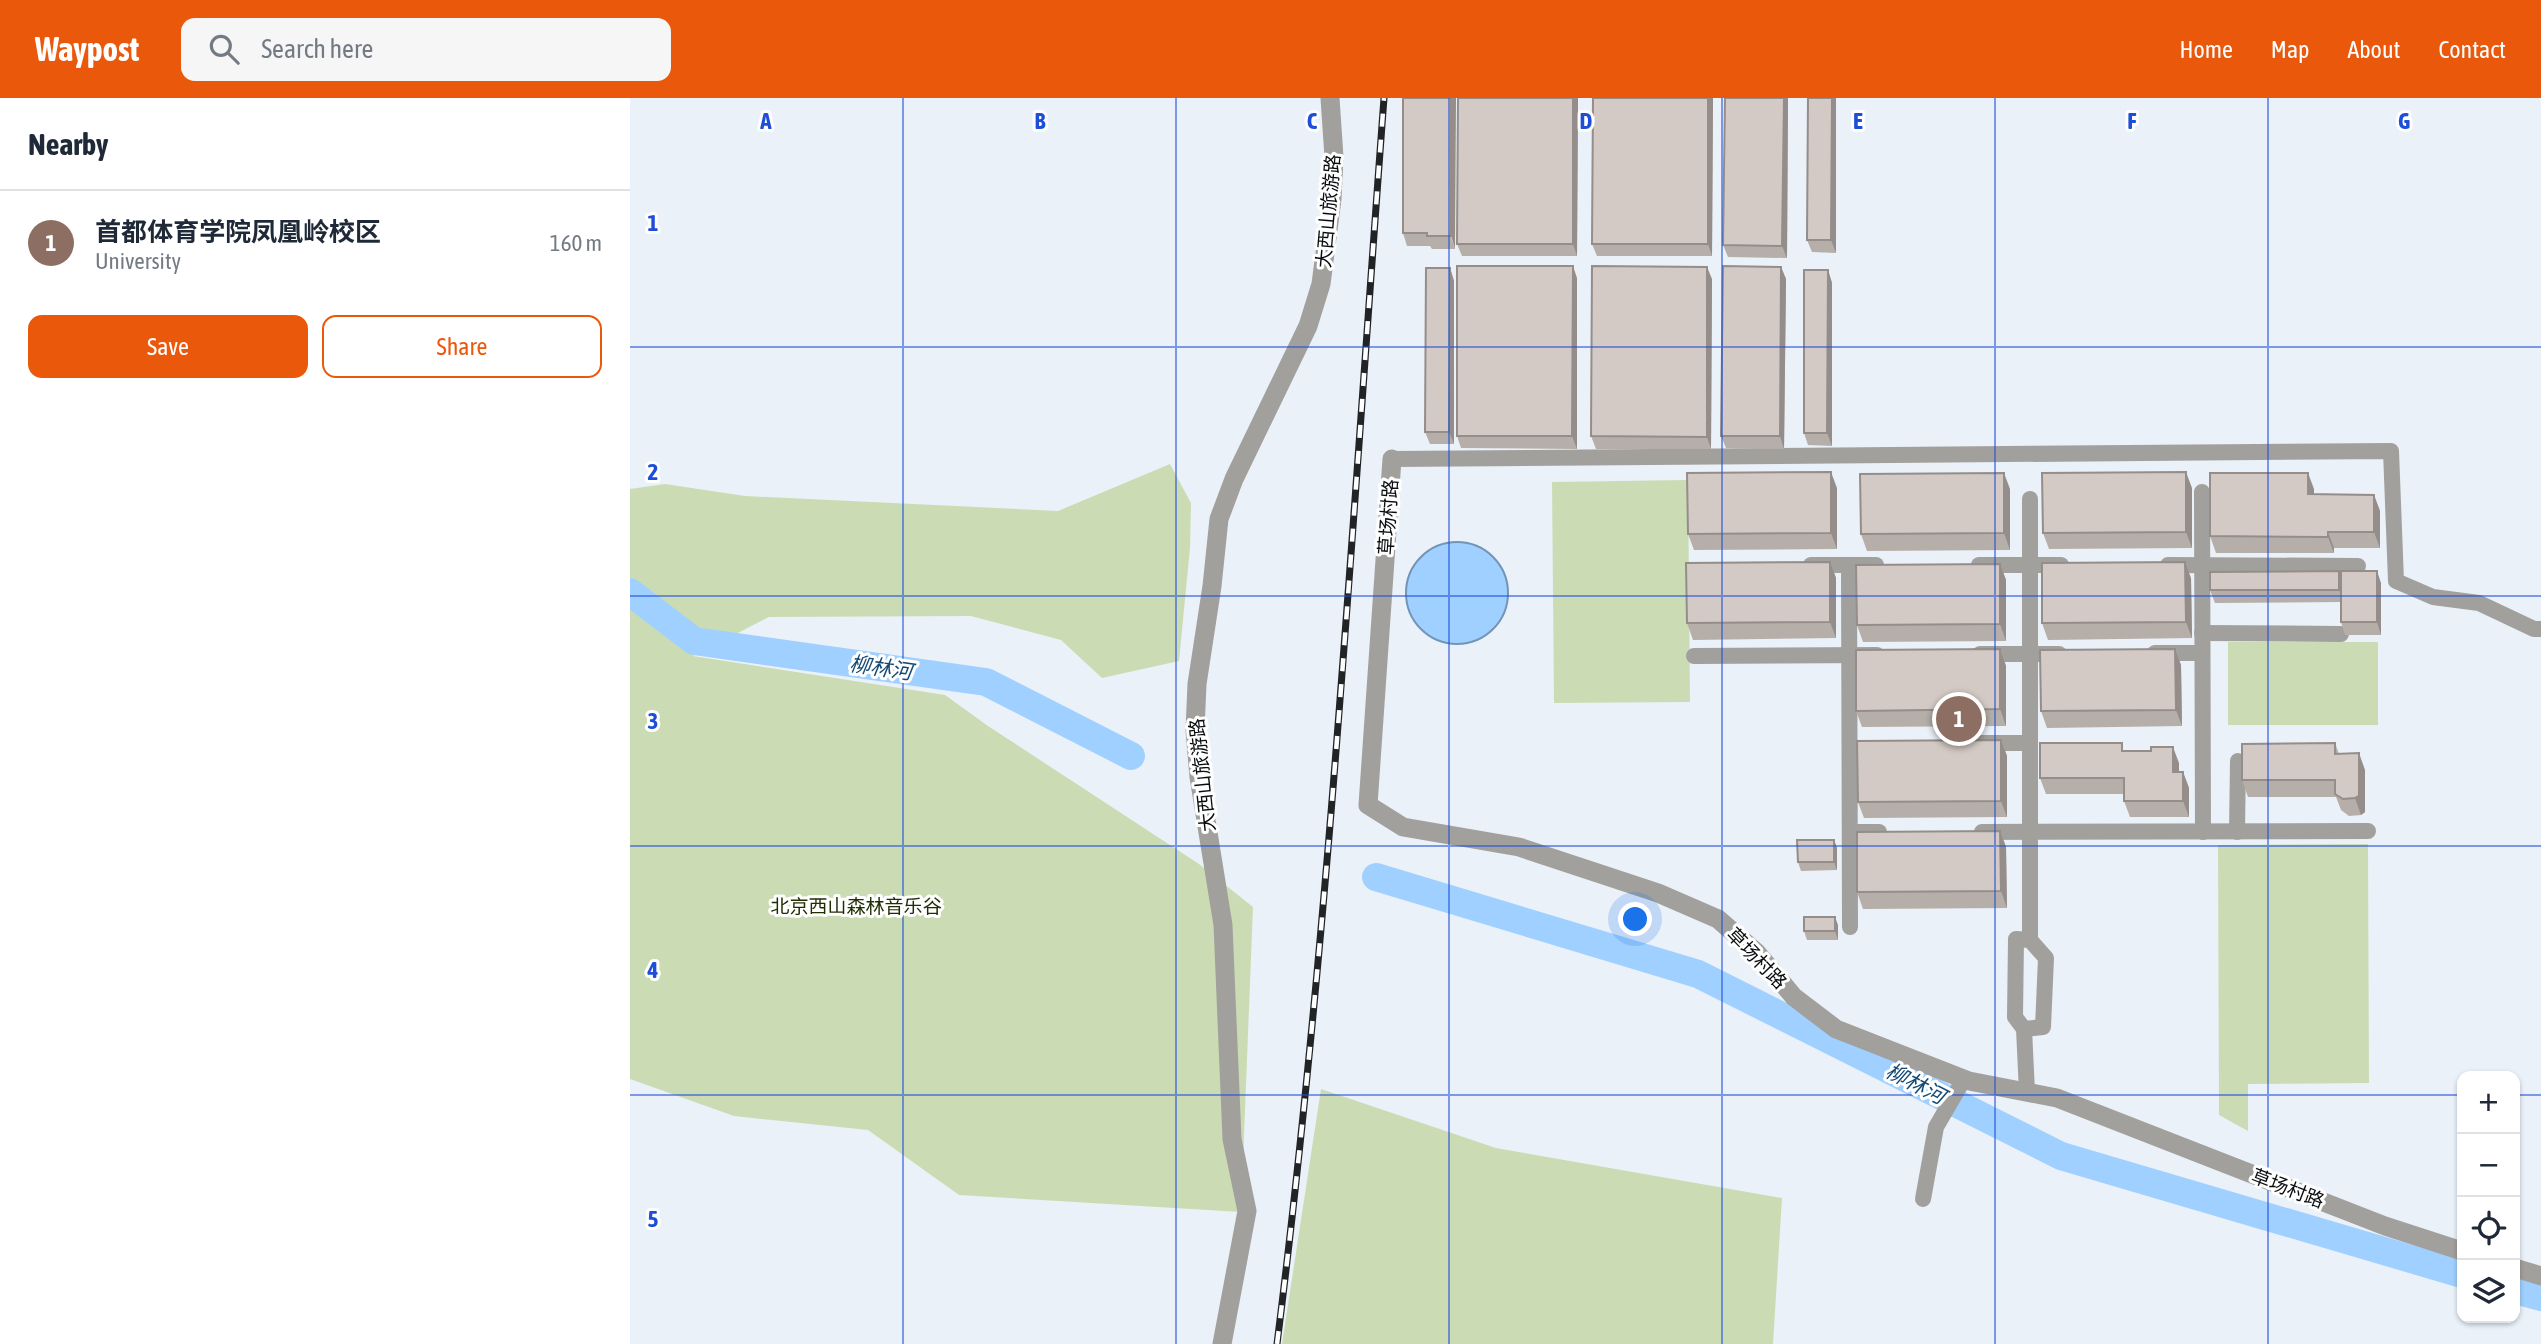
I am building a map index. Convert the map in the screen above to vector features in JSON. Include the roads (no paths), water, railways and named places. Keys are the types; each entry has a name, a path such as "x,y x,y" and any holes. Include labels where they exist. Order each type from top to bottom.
{"street":[{"name":"大西山旅游路","path":"1222,1344 1247,1211 1231,1139 1223,925 1199,777 1195,730 1197,684 1219,519 1234,479 1308,326 1321,284 1332,199 1334,157 1331,98"},
{"path":"1392,459 2391,451 2396,581 2434,597 2479,603 2534,629 2541,629"},
{"name":"草场村路","path":"1392,459 1368,805 1403,827 1520,848 1658,893 1718,919 1758,953 1794,998 1836,1029 1962,1083 2057,1098 2385,1226 2457,1249"},
{"path":"2202,492 2203,832"},
{"path":"2024,1028 2043,1027 2046,958 2030,940 2030,499"},
{"path":"1794,565 1891,565"},
{"path":"1850,565 1850,655 1857,742 1850,832 1850,927"},
{"path":"1961,565 2083,565"},
{"path":"2149,565 2358,566"},
{"path":"2202,633 2341,634"},
{"path":"2136,653 2202,653"},
{"path":"1961,654 2070,654"},
{"path":"1694,656 1891,655"},
{"path":"1961,743 2030,743"},
{"path":"2237,832 2238,761"},
{"path":"1961,832 2368,831"},
{"path":"1850,832 1891,832"},
{"path":"2027,1092 2024,1028 2015,1017 2016,939 2030,940"},
{"path":"1923,1199 1936,1127 1962,1083"},
{"path":"2520,1270 2541,1276"}],"water":[{"path":"1457,542 1476,546 1493,557 1504,574 1508,593 1504,612 1493,629 1476,640 1457,644 1438,640 1421,629 1410,612 1406,593 1410,574 1421,557 1438,546"}],"waterway":[{"name":"柳林河","path":"630,592 694,641 986,682 1131,756"},
{"name":"柳林河","path":"1376,877 1698,974 2061,1156 2457,1273"},
{"name":"柳林河","path":"2520,1291 2541,1297"}],"railway":[{"path":"1277,1344 1326,878 1384,98"}],"place":[{"name":"首都体育学院凤凰岭校区","path":"1959,719"}],"park label":[{"name":"北京西山森林音乐谷","path":"856,906"}]}
